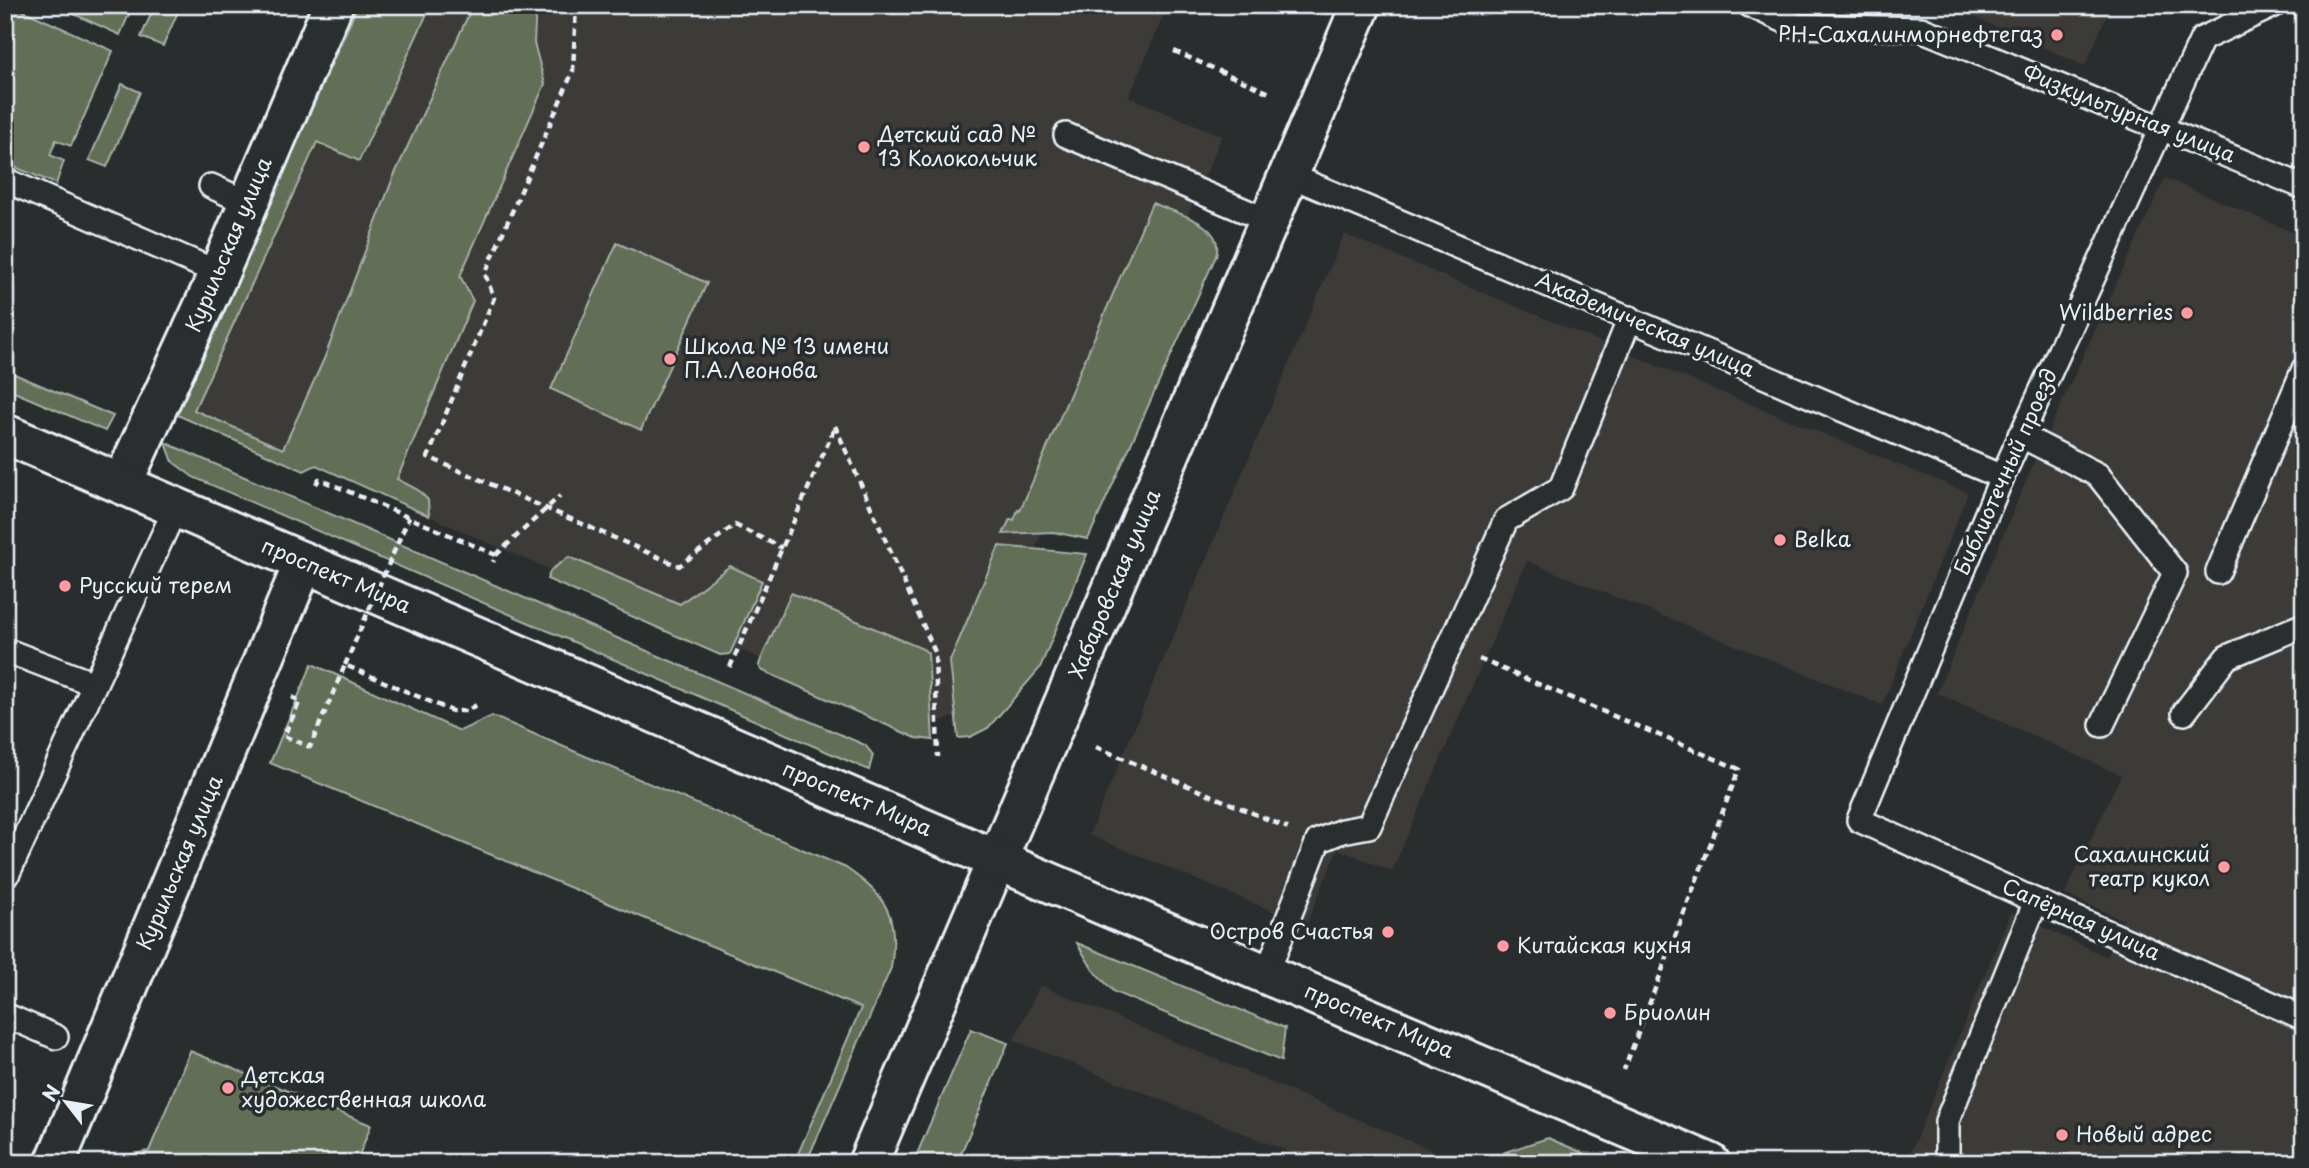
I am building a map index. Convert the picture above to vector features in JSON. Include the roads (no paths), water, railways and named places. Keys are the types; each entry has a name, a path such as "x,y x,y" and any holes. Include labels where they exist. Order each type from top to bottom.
{"street":[{"name":"Курильская улица","path":"122,484 219,273 333,5"},
{"name":"Хабаровская улица","path":"868,1163 1361,5"},
{"name":"проспект Мира","path":"5,434 1710,1163"},
{"name":"Курильская улица","path":"55,1163 304,562"}],"lane":[{"name":"Физкультурная улица","path":"1750,5 1796,26 1921,29 2304,187"},
{"name":"Библиотечный проезд","path":"1859,820 2001,477 2202,39 2274,5"},
{"path":"1066,135 1269,221"},
{"name":"Академическая улица","path":"1289,174 2001,477"},
{"path":"5,180 219,273"},
{"path":"212,186 248,202"},
{"path":"1267,973 1318,841 1342,831 1369,826 1506,520 1561,488 1630,318"},
{"path":"2218,572 2304,369"},
{"path":"2020,436 2098,475 2175,573 2102,725"},
{"path":"8,873 176,507"},
{"path":"2184,713 2227,657 2304,625"},
{"path":"5,650 94,684"},
{"name":"Сапёрная улица","path":"1859,820 2304,1018"},
{"path":"1947,1163 1947,1121 2036,901"},
{"path":"5,1015 56,1037"}],"place":[{"name":"РН-Сахалинморнефтегаз","path":"2057,35"},
{"name":"Детский сад № 13 Колокольчик","path":"864,147"},
{"name":"Wildberries","path":"2187,313"},
{"name":"Школа № 13 имени П.А.Леонова","path":"670,359"},
{"name":"Belka","path":"1780,540"},
{"name":"Русский терем","path":"65,586"},
{"name":"Сахалинский театр кукол","path":"2224,867"},
{"name":"Остров Счастья","path":"1388,932"},
{"name":"Китайская кухня","path":"1503,946"},
{"name":"Бриолин","path":"1610,1013"},
{"name":"Детская художественная школа","path":"228,1088"},
{"name":"Новый адрес","path":"2062,1135"}]}
